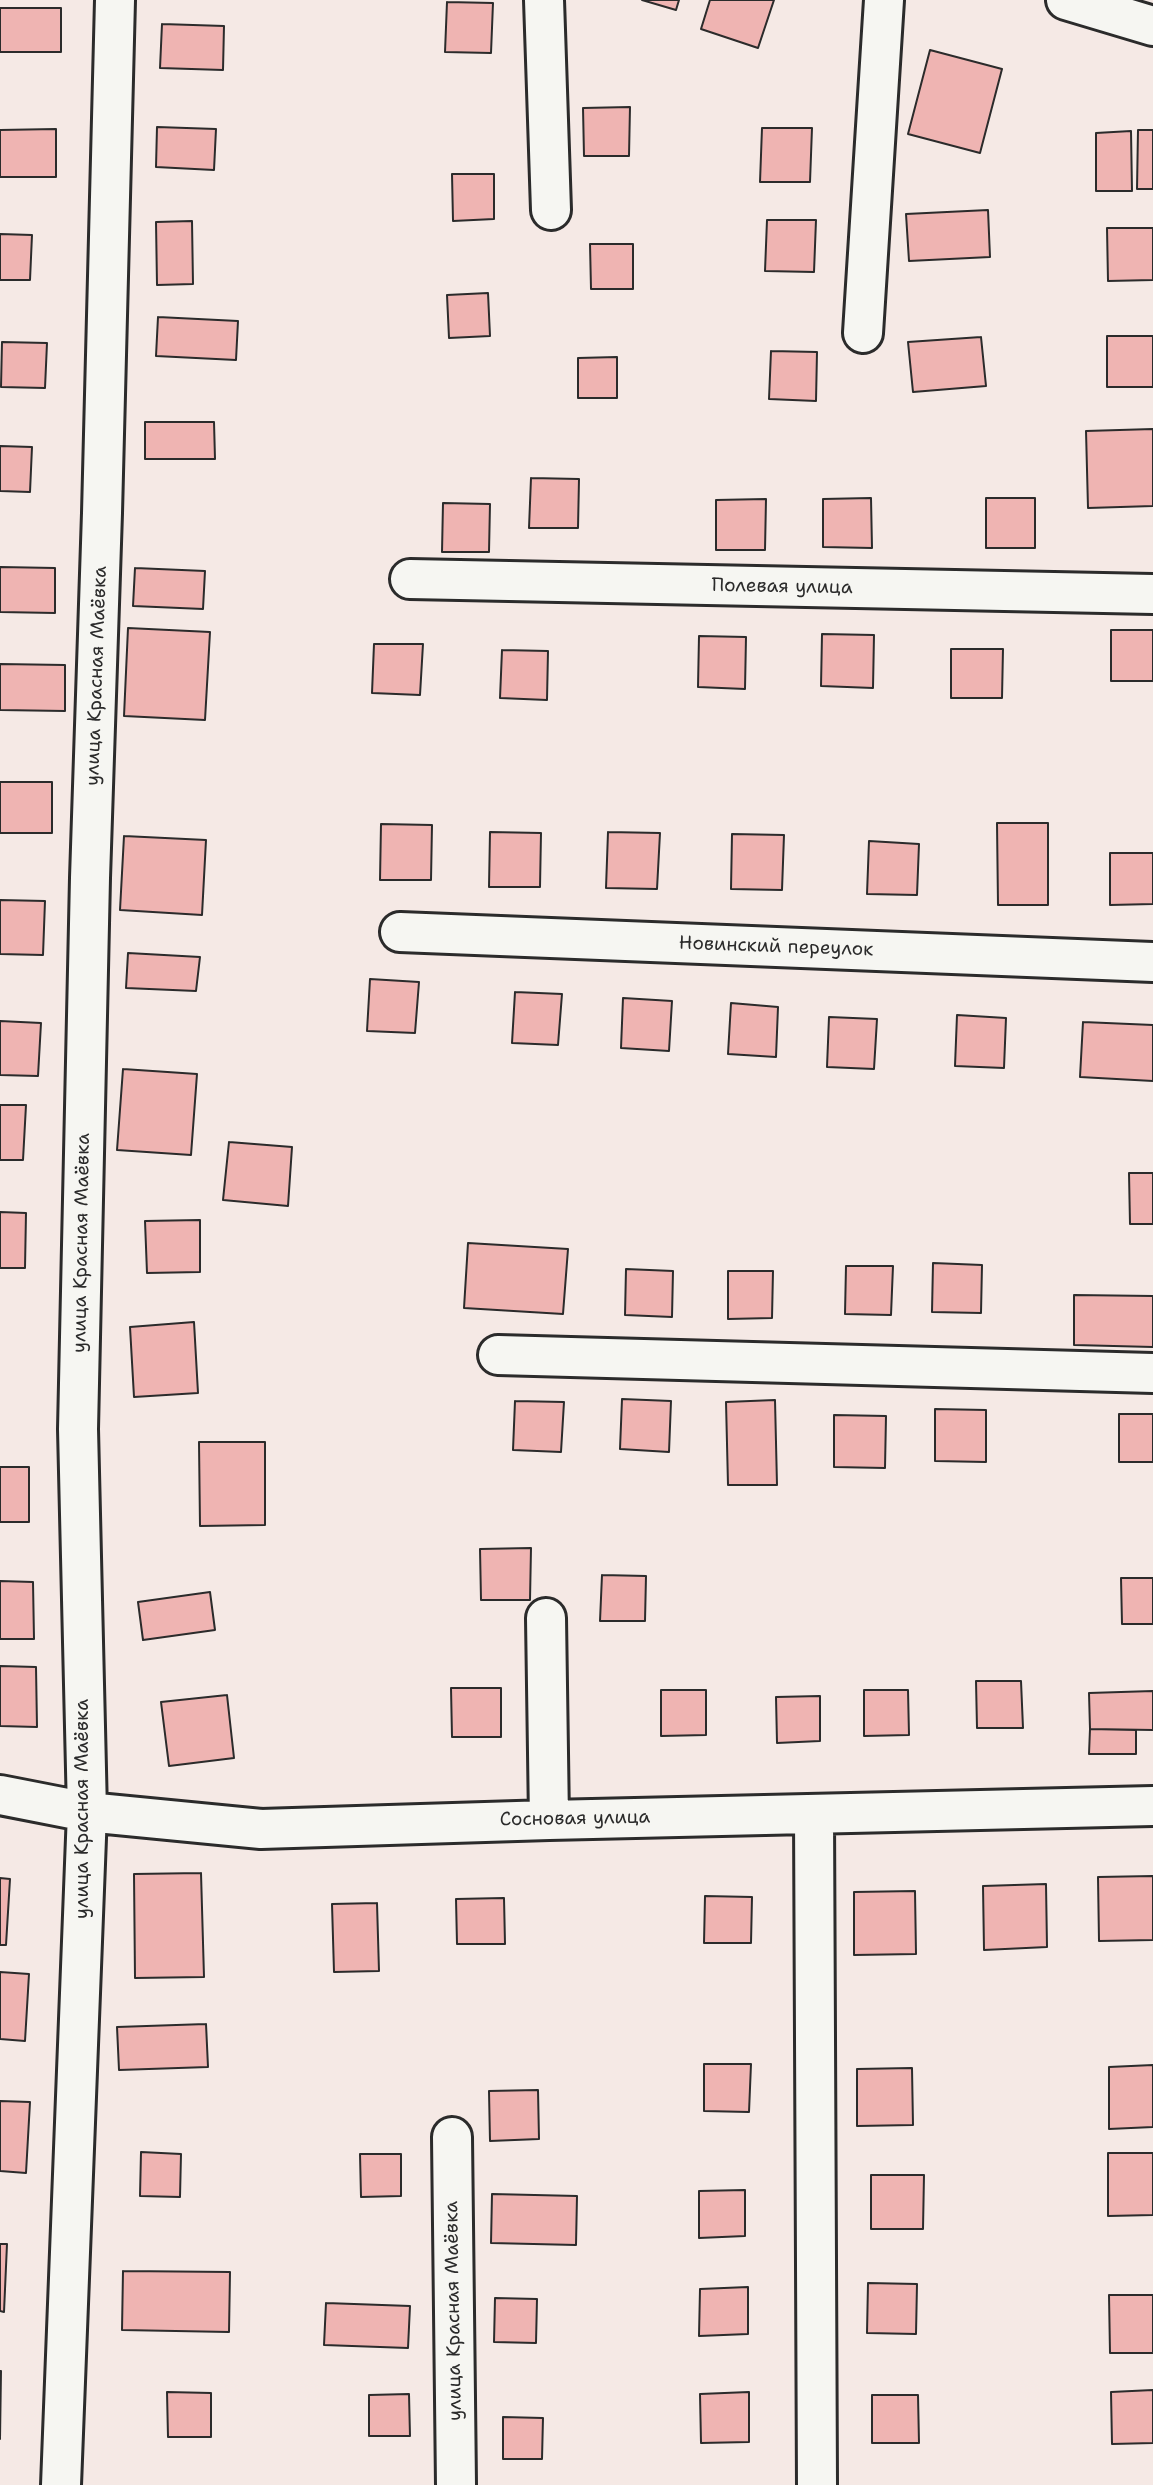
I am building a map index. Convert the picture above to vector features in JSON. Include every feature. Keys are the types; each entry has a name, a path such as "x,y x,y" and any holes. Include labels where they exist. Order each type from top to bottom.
{"street":[{"name":"улица Красная Маёвка","path":"61,2485 87,1812 78,1429 90,878 115,0"},
{"path":"544,0 551,210"},
{"path":"863,333 884,0"},
{"path":"1066,0 1153,26"},
{"name":"Полевая улица","path":"410,579 1153,594"},
{"name":"Новинский переулок","path":"400,932 1153,962"},
{"path":"498,1355 1153,1373"},
{"path":"546,1618 549,1820"},
{"name":"Сосновая улица","path":"0,1795 87,1812 261,1829 1153,1806"},
{"path":"814,1814 817,2485"},
{"name":"улица Красная Маёвка","path":"452,2137 456,2485"}],"building":[{"path":"642,0 679,0 676,10"},
{"path":"710,0 774,0 758,48 701,29"},
{"path":"447,2 493,3 491,53 445,52"},
{"path":"0,8 61,8 61,52 0,52"},
{"path":"162,24 224,26 223,70 160,68"},
{"path":"930,50 1002,69 980,153 908,134"},
{"path":"630,107 629,156 584,156 583,108"},
{"path":"157,127 216,129 214,170 156,167"},
{"path":"762,128 812,128 810,182 760,182"},
{"path":"56,129 56,177 0,177 0,130"},
{"path":"1138,130 1153,130 1153,189 1137,189"},
{"path":"1131,131 1132,191 1096,191 1096,133"},
{"path":"452,174 494,174 494,219 453,221"},
{"path":"988,210 990,257 909,261 906,214"},
{"path":"767,220 816,220 814,272 765,271"},
{"path":"192,221 193,284 157,285 156,222"},
{"path":"1107,228 1153,228 1153,280 1108,281"},
{"path":"0,234 32,235 30,280 0,280"},
{"path":"590,244 633,244 633,289 591,289"},
{"path":"488,293 490,336 449,338 447,295"},
{"path":"158,317 238,321 236,360 156,356"},
{"path":"1107,336 1153,336 1153,387 1107,387"},
{"path":"981,337 986,386 913,392 908,342"},
{"path":"2,342 47,343 45,388 1,387"},
{"path":"771,351 817,352 816,401 769,399"},
{"path":"617,357 617,398 578,398 578,358"},
{"path":"145,422 214,422 215,459 145,459"},
{"path":"1153,429 1153,506 1088,508 1086,431"},
{"path":"0,446 32,447 30,492 0,491"},
{"path":"531,478 579,479 578,528 529,528"},
{"path":"871,498 872,548 823,547 823,499"},
{"path":"986,498 1035,498 1035,548 986,548"},
{"path":"766,499 765,550 716,550 716,500"},
{"path":"443,503 490,504 489,552 442,552"},
{"path":"0,567 55,568 55,613 0,612"},
{"path":"135,568 205,571 203,609 133,606"},
{"path":"128,628 210,632 205,720 124,716"},
{"path":"1111,630 1153,630 1153,681 1111,681"},
{"path":"822,634 874,635 873,688 821,686"},
{"path":"699,636 746,637 745,689 698,687"},
{"path":"374,644 423,644 420,695 372,693"},
{"path":"951,649 1003,649 1002,698 951,698"},
{"path":"502,650 548,651 547,700 500,698"},
{"path":"0,664 65,665 65,711 0,710"},
{"path":"0,782 52,782 52,833 0,833"},
{"path":"997,823 1048,823 1048,905 998,905"},
{"path":"381,824 432,825 431,880 380,880"},
{"path":"490,832 541,833 540,887 489,887"},
{"path":"608,832 660,833 657,889 606,888"},
{"path":"732,834 784,835 782,890 731,889"},
{"path":"124,836 206,840 202,915 120,910"},
{"path":"869,841 919,844 917,895 867,894"},
{"path":"1110,853 1153,853 1153,904 1110,905"},
{"path":"0,900 45,901 43,955 0,954"},
{"path":"128,953 200,957 196,991 126,988"},
{"path":"370,979 419,982 415,1033 367,1031"},
{"path":"515,992 562,994 558,1045 512,1043"},
{"path":"623,998 672,1001 669,1051 621,1048"},
{"path":"731,1003 778,1007 776,1057 728,1054"},
{"path":"957,1015 1006,1018 1004,1068 955,1066"},
{"path":"829,1017 877,1019 874,1069 827,1067"},
{"path":"0,1021 41,1023 38,1076 0,1075"},
{"path":"1083,1022 1153,1025 1153,1081 1080,1077"},
{"path":"123,1069 197,1074 191,1155 117,1150"},
{"path":"0,1105 26,1105 23,1160 0,1160"},
{"path":"229,1142 292,1147 288,1206 223,1200"},
{"path":"1129,1173 1153,1173 1153,1224 1130,1224"},
{"path":"0,1212 26,1213 25,1268 0,1268"},
{"path":"200,1220 200,1272 147,1273 145,1221"},
{"path":"468,1243 568,1249 563,1314 464,1308"},
{"path":"933,1263 982,1265 981,1313 932,1312"},
{"path":"846,1266 893,1266 891,1315 845,1314"},
{"path":"626,1269 673,1271 672,1317 625,1315"},
{"path":"728,1271 773,1271 772,1318 728,1319"},
{"path":"1074,1295 1153,1296 1153,1347 1074,1345"},
{"path":"194,1322 198,1393 134,1397 130,1327"},
{"path":"622,1399 671,1401 669,1452 620,1449"},
{"path":"775,1400 777,1485 728,1485 726,1402"},
{"path":"515,1401 564,1402 561,1452 513,1450"},
{"path":"935,1409 986,1410 986,1462 935,1461"},
{"path":"1119,1414 1153,1414 1153,1462 1119,1462"},
{"path":"834,1415 886,1416 885,1468 834,1467"},
{"path":"199,1442 265,1442 265,1525 200,1526"},
{"path":"0,1467 29,1467 29,1522 0,1522"},
{"path":"531,1548 530,1600 481,1600 480,1549"},
{"path":"602,1575 646,1576 645,1621 600,1621"},
{"path":"1121,1578 1153,1578 1153,1624 1122,1624"},
{"path":"0,1581 33,1582 34,1639 0,1639"},
{"path":"210,1592 215,1630 143,1640 138,1602"},
{"path":"0,1666 36,1667 37,1727 0,1726"},
{"path":"976,1681 1021,1681 1023,1728 977,1728"},
{"path":"451,1688 501,1688 501,1737 452,1737"},
{"path":"661,1690 706,1690 706,1735 661,1736"},
{"path":"864,1690 908,1690 909,1735 864,1736"},
{"path":"1153,1691 1153,1730 1090,1729 1089,1693"},
{"path":"227,1695 234,1758 169,1766 161,1702"},
{"path":"820,1696 820,1741 777,1743 776,1697"},
{"path":"1090,1729 1136,1730 1136,1754 1089,1754"},
{"path":"201,1873 204,1977 135,1978 134,1874"},
{"path":"1153,1876 1153,1940 1099,1941 1098,1877"},
{"path":"0,1878 10,1879 6,1945 0,1945"},
{"path":"1046,1884 1047,1947 984,1950 983,1886"},
{"path":"915,1891 916,1954 854,1955 854,1892"},
{"path":"705,1896 752,1897 751,1943 704,1943"},
{"path":"504,1898 505,1944 457,1944 456,1899"},
{"path":"377,1903 379,1971 334,1972 332,1904"},
{"path":"0,1972 29,1974 25,2041 0,2039"},
{"path":"206,2024 208,2067 119,2070 117,2027"},
{"path":"704,2064 751,2064 749,2112 704,2111"},
{"path":"1153,2065 1153,2127 1109,2129 1109,2067"},
{"path":"912,2068 913,2125 857,2126 857,2069"},
{"path":"538,2090 539,2139 490,2141 489,2091"},
{"path":"0,2101 30,2102 26,2173 0,2171"},
{"path":"141,2152 181,2154 180,2197 140,2196"},
{"path":"1108,2153 1153,2153 1153,2215 1108,2216"},
{"path":"360,2154 401,2154 401,2196 361,2197"},
{"path":"871,2175 924,2175 923,2229 871,2229"},
{"path":"745,2190 745,2236 699,2238 699,2191"},
{"path":"492,2194 577,2196 576,2245 491,2243"},
{"path":"0,2244 7,2244 4,2312 0,2311"},
{"path":"123,2271 230,2272 229,2332 122,2330"},
{"path":"868,2283 917,2284 916,2334 867,2333"},
{"path":"748,2287 748,2334 699,2336 700,2289"},
{"path":"1109,2295 1153,2295 1153,2353 1110,2353"},
{"path":"495,2298 537,2299 536,2343 494,2342"},
{"path":"326,2303 410,2306 408,2348 324,2345"},
{"path":"0,2371 1,2371 0,2439"},
{"path":"1153,2390 1153,2443 1112,2444 1111,2392"},
{"path":"167,2392 211,2393 211,2437 168,2437"},
{"path":"749,2392 749,2442 701,2443 700,2394"},
{"path":"409,2394 410,2436 369,2436 369,2395"},
{"path":"872,2395 918,2395 919,2443 872,2443"},
{"path":"503,2417 543,2418 542,2459 503,2459"}]}
